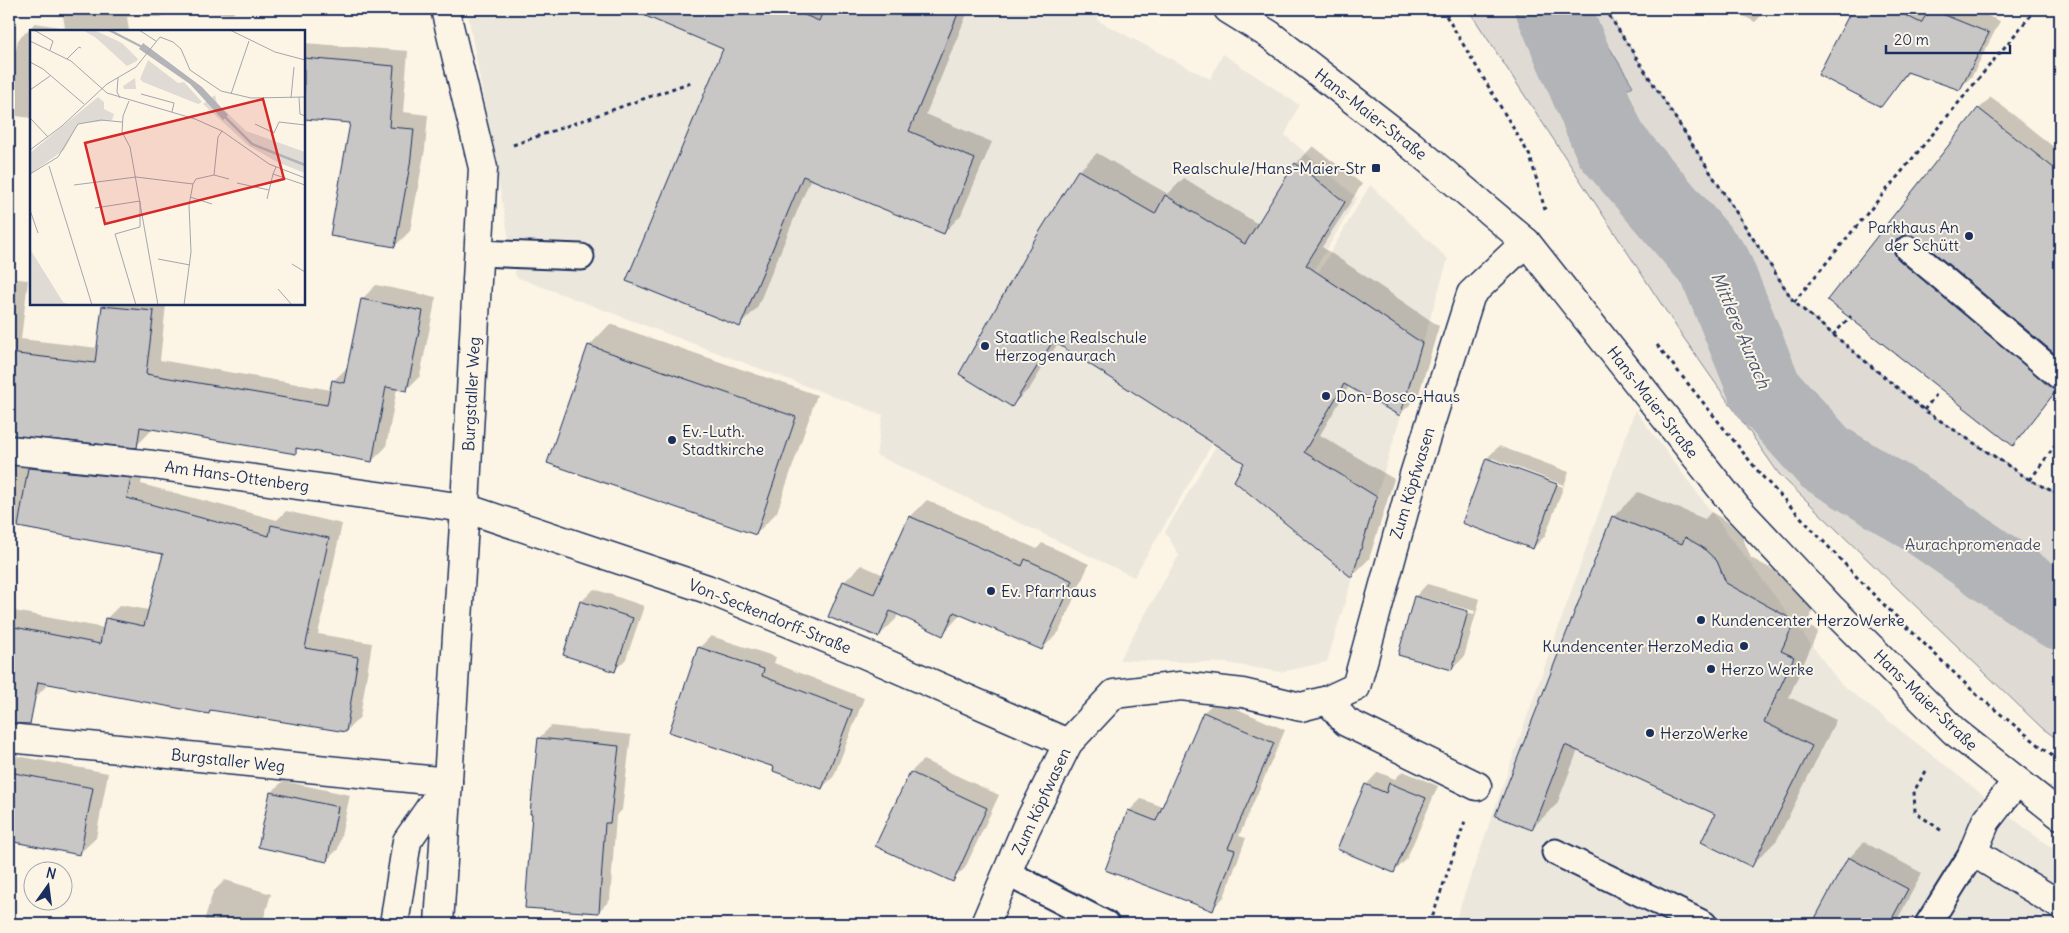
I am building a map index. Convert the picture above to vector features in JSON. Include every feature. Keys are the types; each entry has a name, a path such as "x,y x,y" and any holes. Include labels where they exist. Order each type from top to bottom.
{"street":[{"name":"Burgstaller Weg","path":"438,924 465,508 482,168 445,9"},
{"name":"Hans-Maier-Straße","path":"1228,9 1270,35 1411,145 1526,242 1736,507 1832,609 1954,730 2060,815"},
{"name":"Zum Köpfwasen","path":"985,924 1068,743 1114,694 1181,686 1243,693 1301,707 1328,700 1356,687 1411,484 1471,294 1526,242"},
{"name":"Am Hans-Ottenberg","path":"9,450 153,465 465,508"},
{"name":"Von-Seckendorff-Straße","path":"465,508 706,589 862,653 1068,743"},
{"path":"1328,700 1346,722 1477,786"},
{"name":"Burgstaller Weg","path":"9,738 448,782"},
{"path":"2016,781 1986,821 1973,852 2060,905"},
{"path":"394,924 407,842 448,782"}],"lane":[{"path":"1908,249 2060,377"},
{"path":"478,253 581,257"},
{"path":"1555,852 1704,924"},
{"path":"1928,924 1973,852"},
{"name":"Zum Köpfwasen","path":"1007,873 1106,924"}],"path":[{"path":"1442,9 1530,156 1546,213"},
{"path":"1605,9 1794,302 1924,410 2030,480 2060,495"},
{"path":"1794,302 2036,9"},
{"path":"480,156 694,81"},
{"path":"1833,335 1851,316"},
{"path":"1654,341 1762,476 1871,592 1977,695 2060,762"},
{"path":"1924,410 1936,395"},
{"path":"2030,480 2060,439"},
{"path":"1926,771 1914,791 1915,812 1947,834"},
{"path":"1430,924 1477,786"}],"shaded area":[{"name":"Staatliche Realschule Herzogenaurach","path":"467,9 1102,9 1097,20 1210,79 1223,54 1299,105 1285,135 1357,198 1134,577 876,455 883,415 516,277"},
{"path":"1513,9 1586,9 1633,86 1577,121"},
{"name":"Don-Bosco-Haus","path":"1370,185 1448,259 1327,662 1281,672 1226,663 1119,660 1179,555 1165,532"},
{"path":"1635,410 1840,683 2038,838 2060,853 2060,924 1454,924"}],"green space":[{"name":"Aurachpromenade","path":"1468,9 1605,9 1794,302 1924,410 2030,480 2060,495 2060,741 2042,728 1779,474 1681,334"}],"building":[{"path":"629,9 790,9 819,21 824,9 960,9 909,131 975,159 944,234 803,176 740,327 626,281 723,49"},
{"path":"1852,9 1893,9 1921,23 1930,9 1989,33 1960,90 1907,72 1881,107 1818,75"},
{"path":"305,58 394,66 389,127 414,129 410,165 395,247 330,236 350,123 305,119"},
{"name":"Parkhaus An der Schütt","path":"1978,108 2060,173 2060,358 1917,238 1904,235 1897,239 1894,253 1899,260 2056,391 2013,446 1827,300"},
{"path":"1295,163 1345,202 1306,265 1422,343 1400,416 1344,384 1304,452 1377,497 1352,578 1234,481 1244,463 1053,341 1012,407 959,374 1030,247 1078,170 1155,214 1165,195 1245,244"},
{"path":"361,299 423,311 407,391 386,387 372,462 296,448 296,454 140,427 137,448 9,435 9,353 95,363 102,306 154,311 146,374 327,405 332,380 344,383"},
{"name":"Ev.-Luth. Stadtkirche","path":"588,345 796,417 756,535 547,463"},
{"path":"1486,458 1557,484 1533,549 1462,523"},
{"path":"28,468 131,478 127,498 269,536 271,525 329,538 305,648 358,657 346,732 210,710 209,714 38,682 30,724 9,723 9,626 100,644 105,618 144,626 163,554 18,527"},
{"name":"Ev. Pfarrhaus","path":"909,516 1022,566 1025,559 1073,581 1042,650 954,612 943,636 890,611 879,637 828,617 843,581 874,594"},
{"path":"1612,516 1682,544 1685,537 1702,547 1717,561 1726,583 1795,621 1781,651 1794,657 1764,722 1812,746 1752,867 1701,842 1715,814 1565,745 1532,830 1495,816"},
{"path":"1414,596 1468,611 1452,670 1398,655"},
{"path":"580,601 633,618 615,672 563,655"},
{"path":"698,647 764,669 762,676 852,710 822,789 773,771 774,767 669,732"},
{"path":"1203,712 1274,743 1228,848 1235,850 1213,911 1105,870 1128,810 1156,821"},
{"path":"538,738 619,746 610,823 605,823 599,913 525,908 532,814 530,814"},
{"path":"9,772 93,788 80,855 9,841"},
{"path":"910,772 987,808 953,882 875,846"},
{"path":"1389,783 1426,798 1394,873 1337,849 1365,784 1386,793"},
{"path":"270,792 338,807 327,862 258,847"},
{"path":"1848,857 1908,889 1889,924 1812,924"}],"waterway":[{"name":"Mittlere Aurach","path":"1553,9 1611,145 1715,266 1766,392 1825,458 1914,512 2060,613"}],"place":[{"name":"Realschule/Hans-Maier-Str","path":"1376,168"},
{"name":"Parkhaus An der Schütt","path":"1969,236"},
{"name":"Staatliche Realschule Herzogenaurach","path":"985,346"},
{"name":"Don-Bosco-Haus","path":"1326,396"},
{"name":"Ev.-Luth. Stadtkirche","path":"672,440"},
{"name":"Ev. Pfarrhaus","path":"991,591"},
{"name":"Kundencenter HerzoWerke","path":"1701,620"},
{"name":"Kundencenter HerzoMedia","path":"1744,646"},
{"name":"Herzo Werke","path":"1711,669"},
{"name":"HerzoWerke","path":"1650,733"}]}
